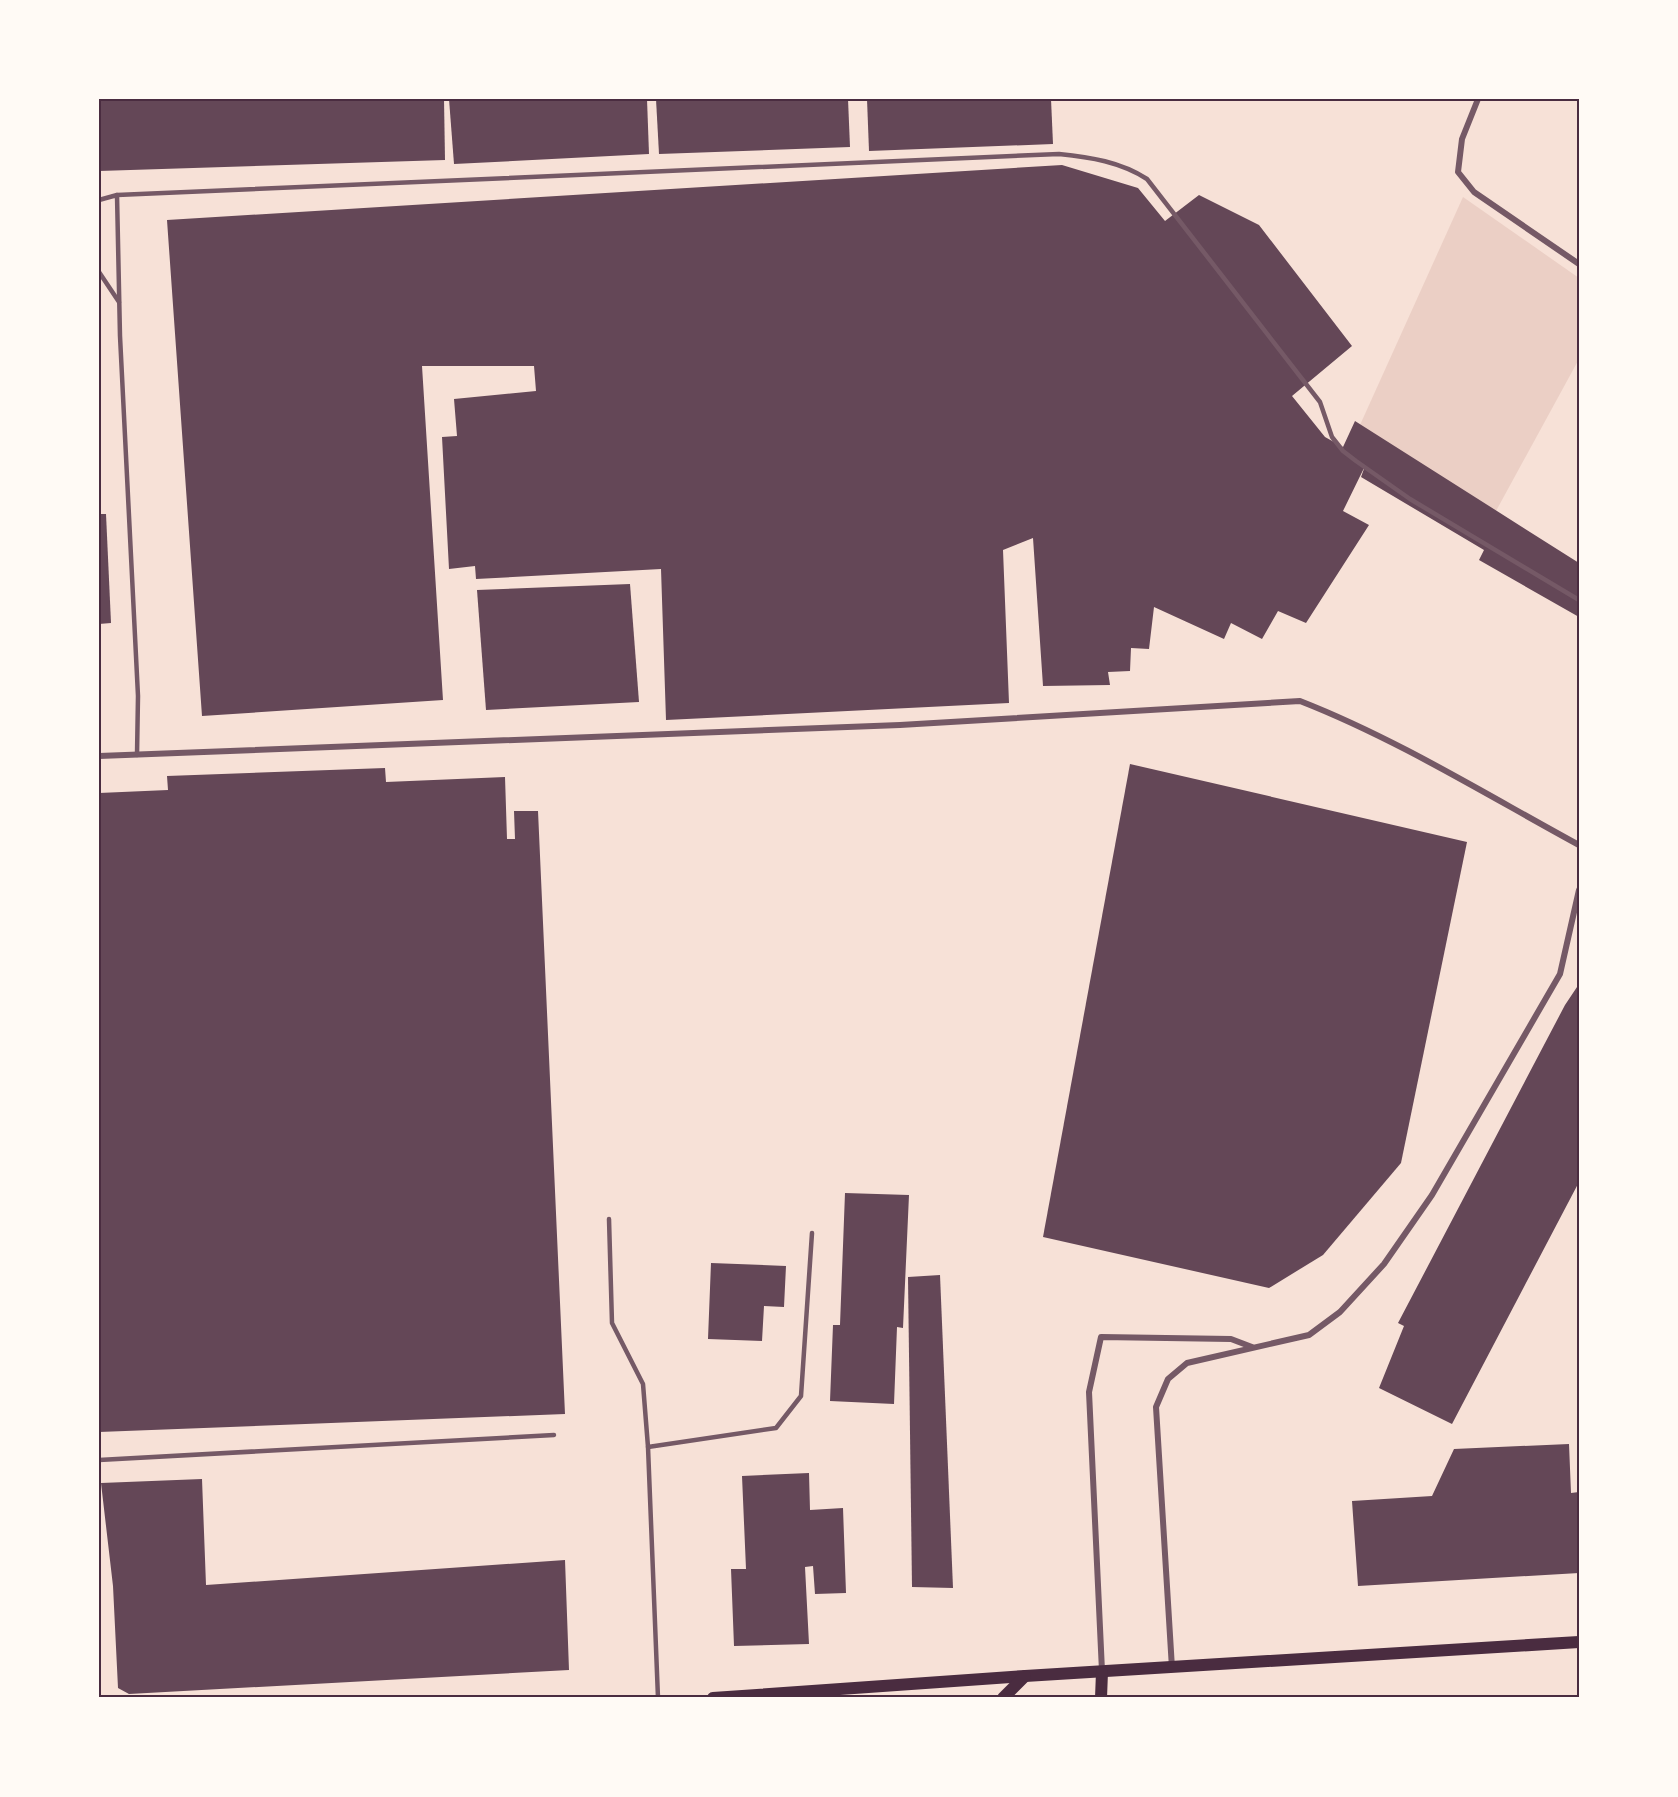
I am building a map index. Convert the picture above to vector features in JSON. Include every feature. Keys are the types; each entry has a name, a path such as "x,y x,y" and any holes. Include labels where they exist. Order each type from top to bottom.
{"main road":[{"path":"713,1698 1025,1676 1579,1642"},
{"path":"1101,1698 1102,1672"},
{"path":"1003,1698 1025,1676"}],"street":[{"path":"1478,99 1462,139 1458,172 1474,192 1579,264"},
{"path":"99,756 900,725 1300,701 1377,735 1579,845"},
{"path":"1172,1668 1156,1407 1168,1379 1187,1363 1308,1335 1340,1312 1384,1264 1432,1195 1560,974 1579,890"},
{"path":"1102,1672 1089,1392 1101,1337 1231,1339 1252,1347"}],"lane":[{"path":"99,200 117,195 1059,154 1116,164 1147,179 1176,215 1320,402 1332,437 1343,451 1410,499 1579,600"},
{"path":"117,195 120,336 138,696 136,755"},
{"path":"99,272 120,304"},
{"path":"609,1219 612,1323 643,1384 648,1447 658,1698"},
{"path":"648,1447 776,1428 801,1396 812,1233"},
{"path":"99,1460 554,1435"}],"shaded area":[{"path":"1463,197 1579,278 1579,359 1496,511 1360,425"}],"building":[{"path":"99,99 444,99 445,160 99,171"},
{"path":"449,99 647,99 649,154 454,164"},
{"path":"656,99 848,99 850,147 659,154"},
{"path":"867,99 1051,99 1053,144 869,151"},
{"path":"1062,165 1138,188 1165,221 1199,195 1259,225 1352,346 1292,396 1325,437 1343,447 1355,421 1579,563 1579,617 1479,560 1484,550 1361,477 1365,466 1343,511 1369,525 1306,623 1278,611 1262,639 1231,623 1224,639 1154,607 1149,649 1131,648 1130,671 1108,672 1110,685 1043,686 1033,538 1003,550 1009,703 666,720 661,569 476,579 475,566 449,569 442,437 457,436 454,399 536,391 534,366 422,366 443,700 202,716 167,220"},
{"path":"99,514 106,514 111,623 99,624"},
{"path":"630,584 639,702 486,710 477,590"},
{"path":"1130,764 1467,842 1401,1163 1323,1255 1269,1288 1043,1237"},
{"path":"385,768 386,782 505,777 507,839 515,839 514,811 538,811 565,1414 99,1432 99,793 168,790 167,776"},
{"path":"1579,984 1579,1182 1452,1424 1379,1388 1404,1326 1398,1323 1565,1005"},
{"path":"845,1193 909,1195 903,1328 897,1327 894,1404 830,1401 833,1325 840,1325"},
{"path":"711,1263 786,1266 784,1307 764,1306 762,1341 708,1339"},
{"path":"940,1275 953,1588 912,1587 908,1277"},
{"path":"1569,1444 1571,1493 1579,1492 1579,1573 1358,1586 1352,1501 1432,1496 1454,1449"},
{"path":"809,1473 810,1510 843,1508 846,1593 815,1594 813,1566 805,1567 809,1644 734,1646 731,1569 746,1569 742,1476"},
{"path":"202,1479 206,1585 565,1560 569,1670 129,1694 118,1688 113,1586 101,1483"}]}
